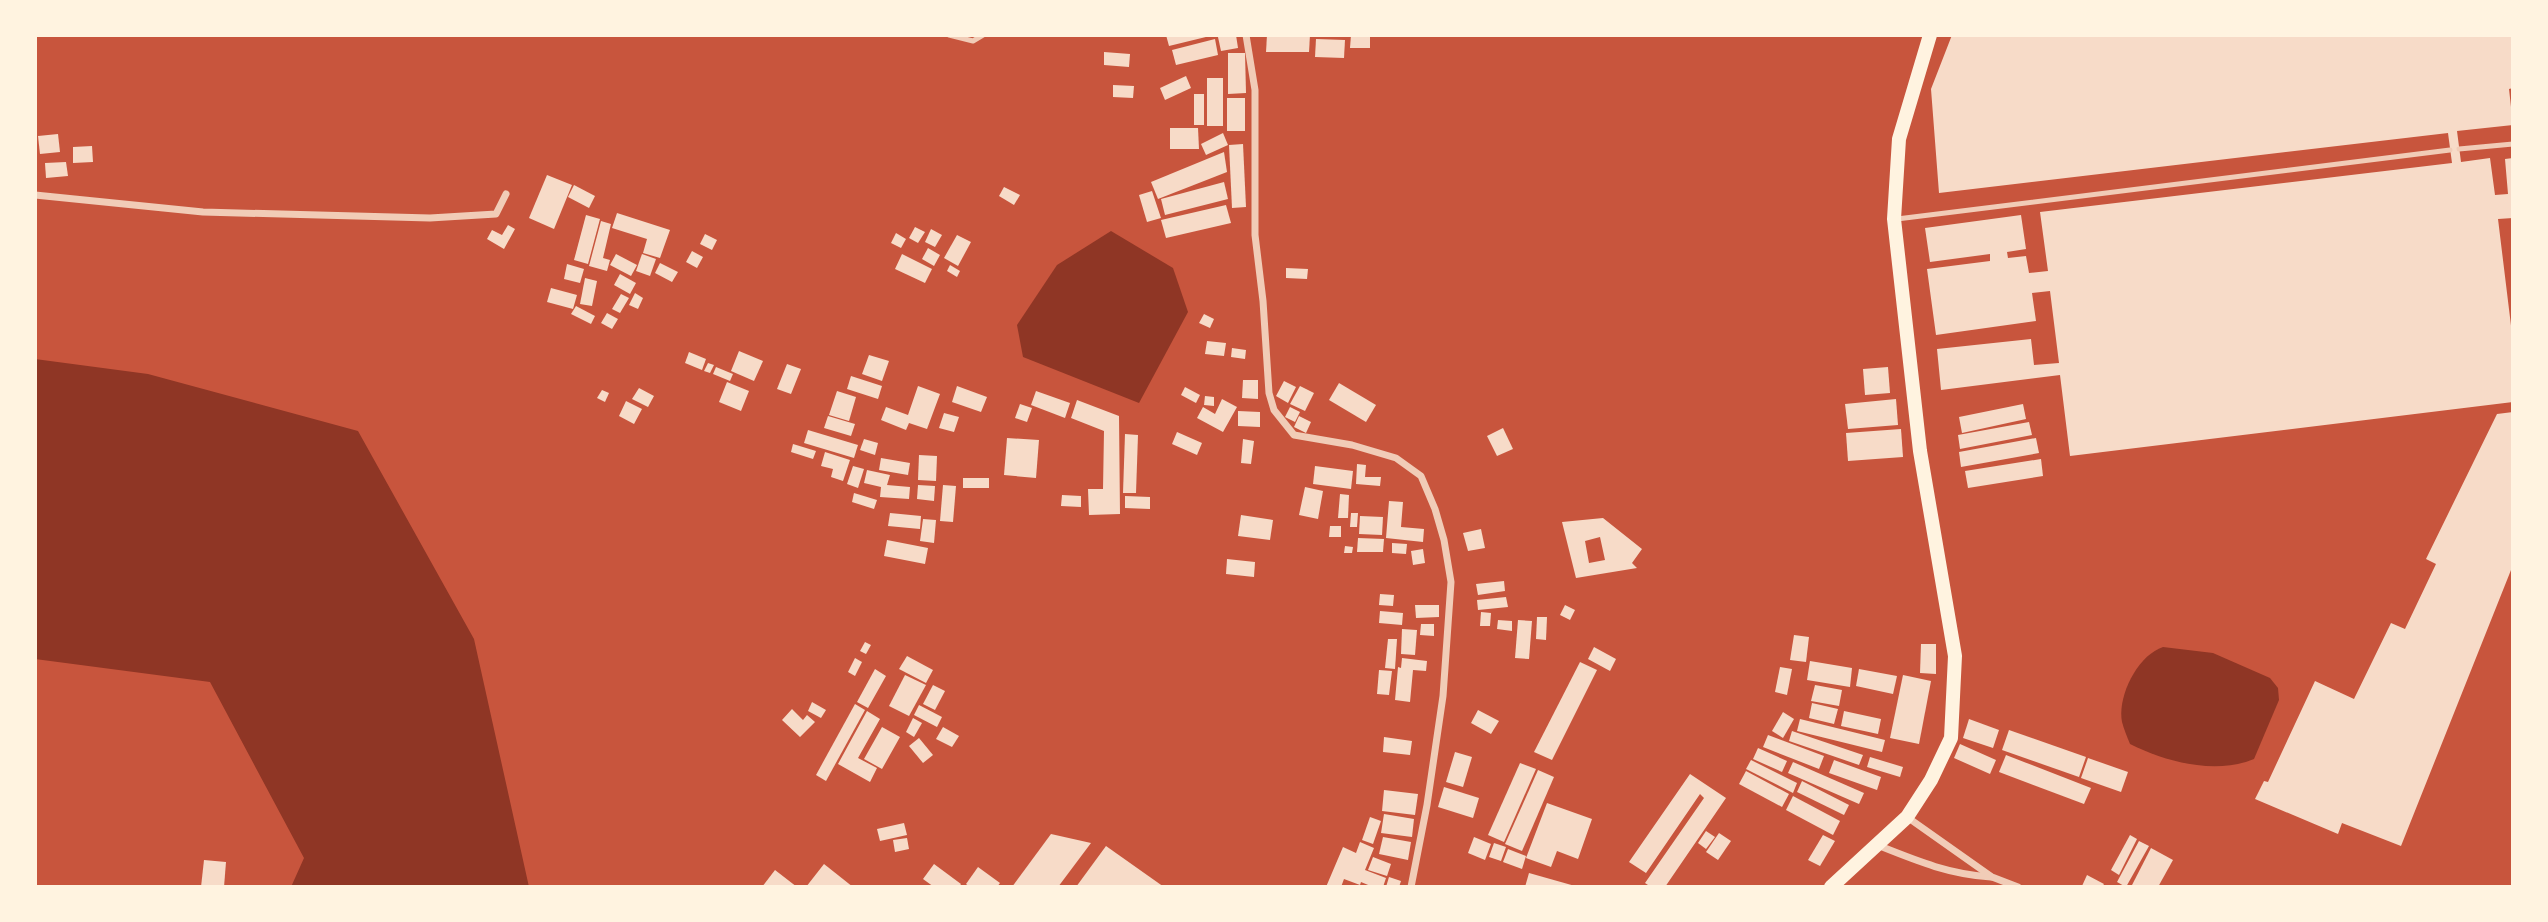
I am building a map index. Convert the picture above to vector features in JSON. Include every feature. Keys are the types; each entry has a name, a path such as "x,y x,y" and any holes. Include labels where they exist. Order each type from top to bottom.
{"main road":[{"path":"1831,887 1907,817 1931,780 1951,737 1955,656 1920,451 1894,219 1899,139 1930,35"}],"street":[{"path":"1246,35 1255,90 1255,234 1269,393 1274,410 1294,435 1352,444 1396,458 1421,476 1444,540 1451,582 1443,696 1427,805 1411,887"},
{"path":"35,195 203,212 430,218 496,214 506,194"},
{"path":"1907,817 1992,877 2018,887"},
{"path":"1877,845 1927,866 1960,875 1992,877"}],"lane":[{"path":"949,35 972,41 983,35"},
{"path":"2459,149 2513,144"},
{"path":"1894,219 2450,150"}],"shaded area":[{"path":"1111,231 1173,268 1188,312 1139,403 1023,357 1017,325 1057,265"},
{"path":"35,359 148,374 358,431 474,639 529,887 291,887 304,858 210,682 35,659"},
{"path":"2163,647 2213,653 2270,678 2278,688 2279,700 2254,759 2239,764 2207,766 2175,761 2130,744 2121,712 2126,689 2145,658"}],"building":[{"path":"1166,35 1210,35 1210,36 1169,46"},
{"path":"1236,35 1238,48 1221,51 1218,37"},
{"path":"1267,35 1310,35 1309,52 1266,52"},
{"path":"1351,35 1370,35 1370,48 1350,48"},
{"path":"1952,35 2513,35 2513,88 2509,89 2513,125 2457,131 2461,162 2490,158 2495,195 2508,194 2505,159 2513,158 2513,218 2498,219 2513,342 2513,402 2070,456 2060,375 1941,390 1937,349 2031,339 2034,365 2059,363 2050,291 2032,293 2036,321 1936,335 1927,269 1990,261 1990,254 1930,262 1925,228 2021,215 2026,249 2007,252 2008,258 2026,256 2029,273 2048,271 2040,212 2452,163 2448,133 1939,193 1931,89"},
{"path":"1215,39 1218,55 1176,65 1172,50"},
{"path":"1316,39 1345,40 1344,58 1315,57"},
{"path":"1104,52 1130,54 1129,67 1104,65"},
{"path":"1228,53 1245,53 1246,93 1228,94"},
{"path":"1186,76 1191,88 1165,100 1160,88"},
{"path":"1207,78 1223,78 1223,126 1207,126"},
{"path":"1113,85 1134,86 1133,98 1113,97"},
{"path":"1194,94 1204,94 1204,125 1194,125"},
{"path":"1227,98 1245,98 1245,131 1227,131"},
{"path":"1170,128 1198,128 1199,149 1170,149"},
{"path":"1223,133 1228,145 1206,155 1201,144"},
{"path":"58,134 60,152 40,154 38,136"},
{"path":"1243,144 1246,207 1232,208 1229,145"},
{"path":"92,146 93,162 73,163 73,147"},
{"path":"1224,152 1227,172 1158,199 1151,182"},
{"path":"66,162 68,176 46,178 45,163"},
{"path":"547,175 572,185 554,229 529,218"},
{"path":"1224,182 1228,199 1165,215 1161,199"},
{"path":"574,185 595,196 589,208 568,197"},
{"path":"1004,187 1020,195 1014,205 999,196"},
{"path":"1152,191 1161,218 1147,222 1139,195"},
{"path":"1226,205 1231,223 1166,238 1161,220"},
{"path":"617,213 670,230 660,258 643,253 647,239 612,228"},
{"path":"586,215 600,219 588,264 574,260"},
{"path":"601,221 611,224 603,258 610,260 607,271 589,266"},
{"path":"508,225 515,229 504,249 487,239 492,230 502,235"},
{"path":"915,227 925,232 918,243 909,238"},
{"path":"931,229 942,235 935,247 925,242"},
{"path":"896,233 906,239 901,248 891,243"},
{"path":"705,234 717,240 712,250 700,244"},
{"path":"957,235 971,242 958,266 944,258"},
{"path":"928,248 940,255 934,266 922,259"},
{"path":"692,251 703,257 697,268 686,262"},
{"path":"616,254 637,265 631,276 610,265"},
{"path":"642,254 656,259 650,276 636,271"},
{"path":"902,254 932,269 925,283 895,269"},
{"path":"660,263 678,272 672,282 655,273"},
{"path":"567,264 584,269 580,283 564,279"},
{"path":"950,265 960,271 957,277 947,271"},
{"path":"1286,268 1308,269 1307,279 1286,278"},
{"path":"620,274 636,283 630,294 614,285"},
{"path":"585,278 597,281 592,306 580,304"},
{"path":"551,288 577,295 573,309 547,302"},
{"path":"635,293 643,298 638,309 629,305"},
{"path":"621,294 629,298 620,313 612,309"},
{"path":"576,306 595,316 591,324 571,314"},
{"path":"607,313 618,319 612,329 601,323"},
{"path":"1204,314 1214,319 1210,328 1199,323"},
{"path":"1207,341 1226,343 1224,356 1205,354"},
{"path":"1232,348 1246,350 1245,359 1231,357"},
{"path":"739,351 763,361 754,381 731,371"},
{"path":"689,352 706,359 702,370 685,363"},
{"path":"869,355 889,361 882,381 862,374"},
{"path":"708,363 714,365 710,373 704,371"},
{"path":"787,364 801,369 791,394 777,389"},
{"path":"716,367 733,374 730,381 713,374"},
{"path":"1888,367 1890,393 1865,395 1863,369"},
{"path":"851,376 882,386 878,399 847,389"},
{"path":"1243,380 1258,380 1258,399 1242,398"},
{"path":"1284,381 1296,387 1288,403 1276,396"},
{"path":"727,382 749,391 741,411 719,402"},
{"path":"1339,383 1376,405 1366,422 1329,400"},
{"path":"918,386 940,394 927,429 909,423 906,430 881,420 886,407 908,415"},
{"path":"957,386 987,397 981,412 952,402"},
{"path":"1300,386 1314,393 1305,411 1290,404"},
{"path":"1185,387 1200,395 1196,403 1181,395"},
{"path":"639,388 654,396 648,407 632,399"},
{"path":"602,390 609,393 605,402 597,398"},
{"path":"837,391 856,397 849,421 829,415"},
{"path":"1036,391 1070,403 1065,418 1031,405"},
{"path":"1205,396 1214,397 1214,406 1204,405"},
{"path":"1222,399 1237,407 1223,432 1197,418 1203,407 1215,414"},
{"path":"1896,399 1898,425 1848,429 1845,404"},
{"path":"1077,400 1119,416 1120,514 1089,515 1088,489 1103,489 1104,431 1071,418"},
{"path":"626,401 642,409 634,424 619,416"},
{"path":"1020,404 1032,408 1027,422 1015,418"},
{"path":"2023,404 2026,419 1962,433 1959,417"},
{"path":"1290,407 1300,412 1295,422 1285,417"},
{"path":"1238,411 1260,412 1260,427 1238,426"},
{"path":"2513,412 2513,570 2401,846 2342,823 2338,834 2255,799 2264,781 2268,782 2315,681 2354,699 2391,623 2405,629 2436,564 2426,559 2497,414"},
{"path":"944,413 959,417 954,432 939,428"},
{"path":"828,416 855,424 851,436 824,428"},
{"path":"1299,416 1311,422 1306,433 1294,427"},
{"path":"2029,422 2032,435 1960,449 1958,435"},
{"path":"1503,428 1513,449 1497,456 1487,436"},
{"path":"1901,429 1903,457 1848,461 1846,433"},
{"path":"808,430 858,445 854,458 804,443"},
{"path":"1177,432 1202,443 1197,455 1172,444"},
{"path":"1125,434 1138,435 1136,493 1123,493"},
{"path":"1007,438 1039,440 1036,478 1004,475"},
{"path":"2036,438 2039,453 1961,467 1959,452"},
{"path":"864,439 878,443 875,455 860,450"},
{"path":"1243,439 1254,441 1251,464 1241,463"},
{"path":"793,444 816,451 813,459 791,452"},
{"path":"825,452 850,460 843,481 831,477 833,469 821,466"},
{"path":"919,455 937,456 936,481 918,480"},
{"path":"881,458 910,463 908,475 879,470"},
{"path":"2041,459 2043,476 1968,488 1965,471"},
{"path":"1357,464 1366,465 1365,477 1381,477 1380,486 1356,484"},
{"path":"853,466 864,469 858,488 847,484"},
{"path":"1315,466 1353,471 1351,489 1313,484"},
{"path":"867,470 890,475 887,485 910,487 909,499 880,497 881,487 864,483"},
{"path":"963,478 989,478 989,488 963,488"},
{"path":"918,485 935,486 934,501 917,499"},
{"path":"943,485 956,486 953,522 940,521"},
{"path":"1305,487 1323,491 1318,519 1299,515"},
{"path":"854,493 877,500 874,509 852,502"},
{"path":"1340,494 1349,495 1348,518 1338,518"},
{"path":"1062,495 1081,496 1081,507 1061,506"},
{"path":"1125,496 1150,497 1150,509 1125,508"},
{"path":"1389,501 1403,502 1401,527 1424,529 1423,542 1386,538"},
{"path":"890,513 921,516 920,529 888,526"},
{"path":"1351,513 1358,513 1357,527 1350,527"},
{"path":"1241,515 1273,520 1270,540 1238,536"},
{"path":"1360,516 1383,517 1382,535 1359,534"},
{"path":"1603,518 1642,549 1632,563 1637,568 1576,578 1562,522","holes":["1600,537 1605,560 1589,563 1585,541"]},
{"path":"923,519 936,520 934,543 920,541"},
{"path":"1330,526 1341,526 1341,537 1329,537"},
{"path":"1481,529 1485,548 1468,551 1463,533"},
{"path":"1358,538 1384,539 1383,552 1357,552"},
{"path":"887,540 928,548 925,564 884,556"},
{"path":"1392,543 1407,544 1406,554 1392,553"},
{"path":"1345,546 1353,547 1352,553 1344,553"},
{"path":"1423,549 1425,563 1413,565 1411,551"},
{"path":"1227,559 1255,562 1254,577 1226,574"},
{"path":"1504,581 1505,591 1478,595 1476,584"},
{"path":"1380,594 1394,595 1393,606 1379,605"},
{"path":"1506,597 1508,607 1478,610 1477,600"},
{"path":"1415,605 1439,605 1439,617 1416,618"},
{"path":"1565,605 1575,610 1570,620 1560,615"},
{"path":"1380,611 1403,613 1402,625 1379,623"},
{"path":"1481,612 1491,613 1490,626 1480,626"},
{"path":"1537,617 1547,617 1546,640 1536,639"},
{"path":"1498,620 1512,621 1512,631 1497,629"},
{"path":"1518,620 1532,621 1529,659 1515,658"},
{"path":"1421,624 1434,624 1434,636 1420,635"},
{"path":"1402,629 1417,630 1415,655 1401,654"},
{"path":"1794,635 1809,637 1806,662 1790,660"},
{"path":"1388,639 1397,639 1395,669 1385,668"},
{"path":"865,642 871,645 866,654 860,651"},
{"path":"1921,644 1936,644 1936,674 1920,673"},
{"path":"1594,647 1616,659 1610,671 1588,659"},
{"path":"907,656 933,670 926,683 899,669"},
{"path":"855,658 862,662 855,676 848,672"},
{"path":"1402,658 1427,661 1426,671 1413,670 1410,702 1395,700 1398,667 1401,668"},
{"path":"1810,661 1852,668 1850,687 1807,680"},
{"path":"1580,662 1597,670 1552,760 1534,752"},
{"path":"1780,667 1792,669 1787,695 1775,692"},
{"path":"875,669 886,676 868,708 857,702"},
{"path":"1859,669 1897,676 1893,694 1856,686"},
{"path":"1379,670 1392,671 1389,695 1377,694"},
{"path":"905,675 926,685 909,716 889,706"},
{"path":"1903,675 1931,681 1919,744 1890,738"},
{"path":"933,685 945,691 935,710 923,704"},
{"path":"1815,685 1842,690 1839,706 1811,701"},
{"path":"812,702 826,710 821,718 808,711"},
{"path":"1812,703 1838,709 1834,724 1809,718"},
{"path":"855,704 865,710 826,781 816,775"},
{"path":"919,705 942,717 937,727 914,715"},
{"path":"792,709 803,720 807,715 815,722 800,737 782,720"},
{"path":"1478,710 1499,721 1491,734 1471,723"},
{"path":"867,711 880,719 858,758 877,768 870,782 838,764"},
{"path":"1844,711 1881,719 1878,734 1841,726"},
{"path":"1783,712 1794,719 1783,738 1772,731"},
{"path":"913,718 922,723 914,737 906,732"},
{"path":"1800,719 1885,740 1882,752 1797,731"},
{"path":"1969,719 1999,730 1993,748 1963,738"},
{"path":"882,727 900,737 882,769 864,759"},
{"path":"943,727 959,736 952,747 936,739"},
{"path":"2009,730 2086,757 2079,777 2002,750"},
{"path":"1792,731 1863,755 1859,765 1789,741"},
{"path":"1768,735 1824,756 1819,769 1763,747"},
{"path":"1384,737 1412,741 1410,755 1383,752"},
{"path":"919,738 933,755 923,763 909,746"},
{"path":"1960,744 1996,760 1990,774 1954,758"},
{"path":"1758,748 1787,761 1782,772 1753,759"},
{"path":"1455,752 1472,757 1463,787 1446,782"},
{"path":"2006,755 2091,788 2084,804 1999,772"},
{"path":"1870,757 1903,767 1900,777 1867,767"},
{"path":"2088,758 2128,772 2121,792 2081,778"},
{"path":"1751,760 1797,783 1793,793 1746,769"},
{"path":"1834,760 1881,777 1877,790 1829,773"},
{"path":"1793,762 1864,793 1859,804 1788,773"},
{"path":"1520,763 1536,769 1504,842 1488,835"},
{"path":"1538,770 1554,777 1522,851 1505,844"},
{"path":"1746,771 1789,794 1782,807 1739,784"},
{"path":"1690,774 1726,798 1665,887 1651,887 1645,883 1704,798 1700,794 1646,873 1629,862"},
{"path":"1802,781 1849,805 1844,815 1797,792"},
{"path":"1444,787 1479,798 1473,818 1438,807"},
{"path":"1384,790 1418,794 1415,815 1382,811"},
{"path":"1793,796 1840,821 1833,835 1786,810"},
{"path":"1547,803 1592,819 1578,859 1557,851 1551,867 1526,858"},
{"path":"1384,814 1414,819 1412,837 1381,833"},
{"path":"1370,817 1381,821 1373,844 1362,840"},
{"path":"904,823 907,835 880,841 877,829"},
{"path":"1706,831 1715,837 1706,849 1698,843"},
{"path":"1719,833 1731,841 1718,860 1706,852"},
{"path":"1051,834 1091,843 1058,887 1012,887"},
{"path":"1823,835 1835,841 1820,866 1808,860"},
{"path":"2130,835 2137,839 2119,875 2111,870"},
{"path":"1383,837 1411,842 1408,860 1379,854"},
{"path":"1474,837 1491,844 1485,860 1468,853"},
{"path":"907,838 909,849 895,852 893,840"},
{"path":"2139,841 2149,846 2126,887 2117,882"},
{"path":"1360,842 1374,848 1365,870 1386,878 1383,887 1373,887 1361,882 1360,885 1344,879 1341,887 1326,887 1343,847 1356,853"},
{"path":"1494,843 1506,847 1501,861 1489,857"},
{"path":"1106,846 1164,887 1076,887"},
{"path":"2151,848 2173,860 2158,887 2131,887"},
{"path":"1508,849 1526,856 1522,869 1503,862"},
{"path":"1373,857 1391,864 1387,876 1368,870"},
{"path":"204,860 226,862 224,887 201,887"},
{"path":"824,864 853,887 806,887"},
{"path":"934,864 961,884 959,887 934,887 923,879"},
{"path":"978,867 1000,883 997,887 970,887 966,884"},
{"path":"775,870 797,887 762,887"},
{"path":"1529,873 1575,886 1525,887"},
{"path":"2087,875 2104,884 2102,887 2082,886"},
{"path":"1389,877 1401,881 1399,887 1386,887"}]}
